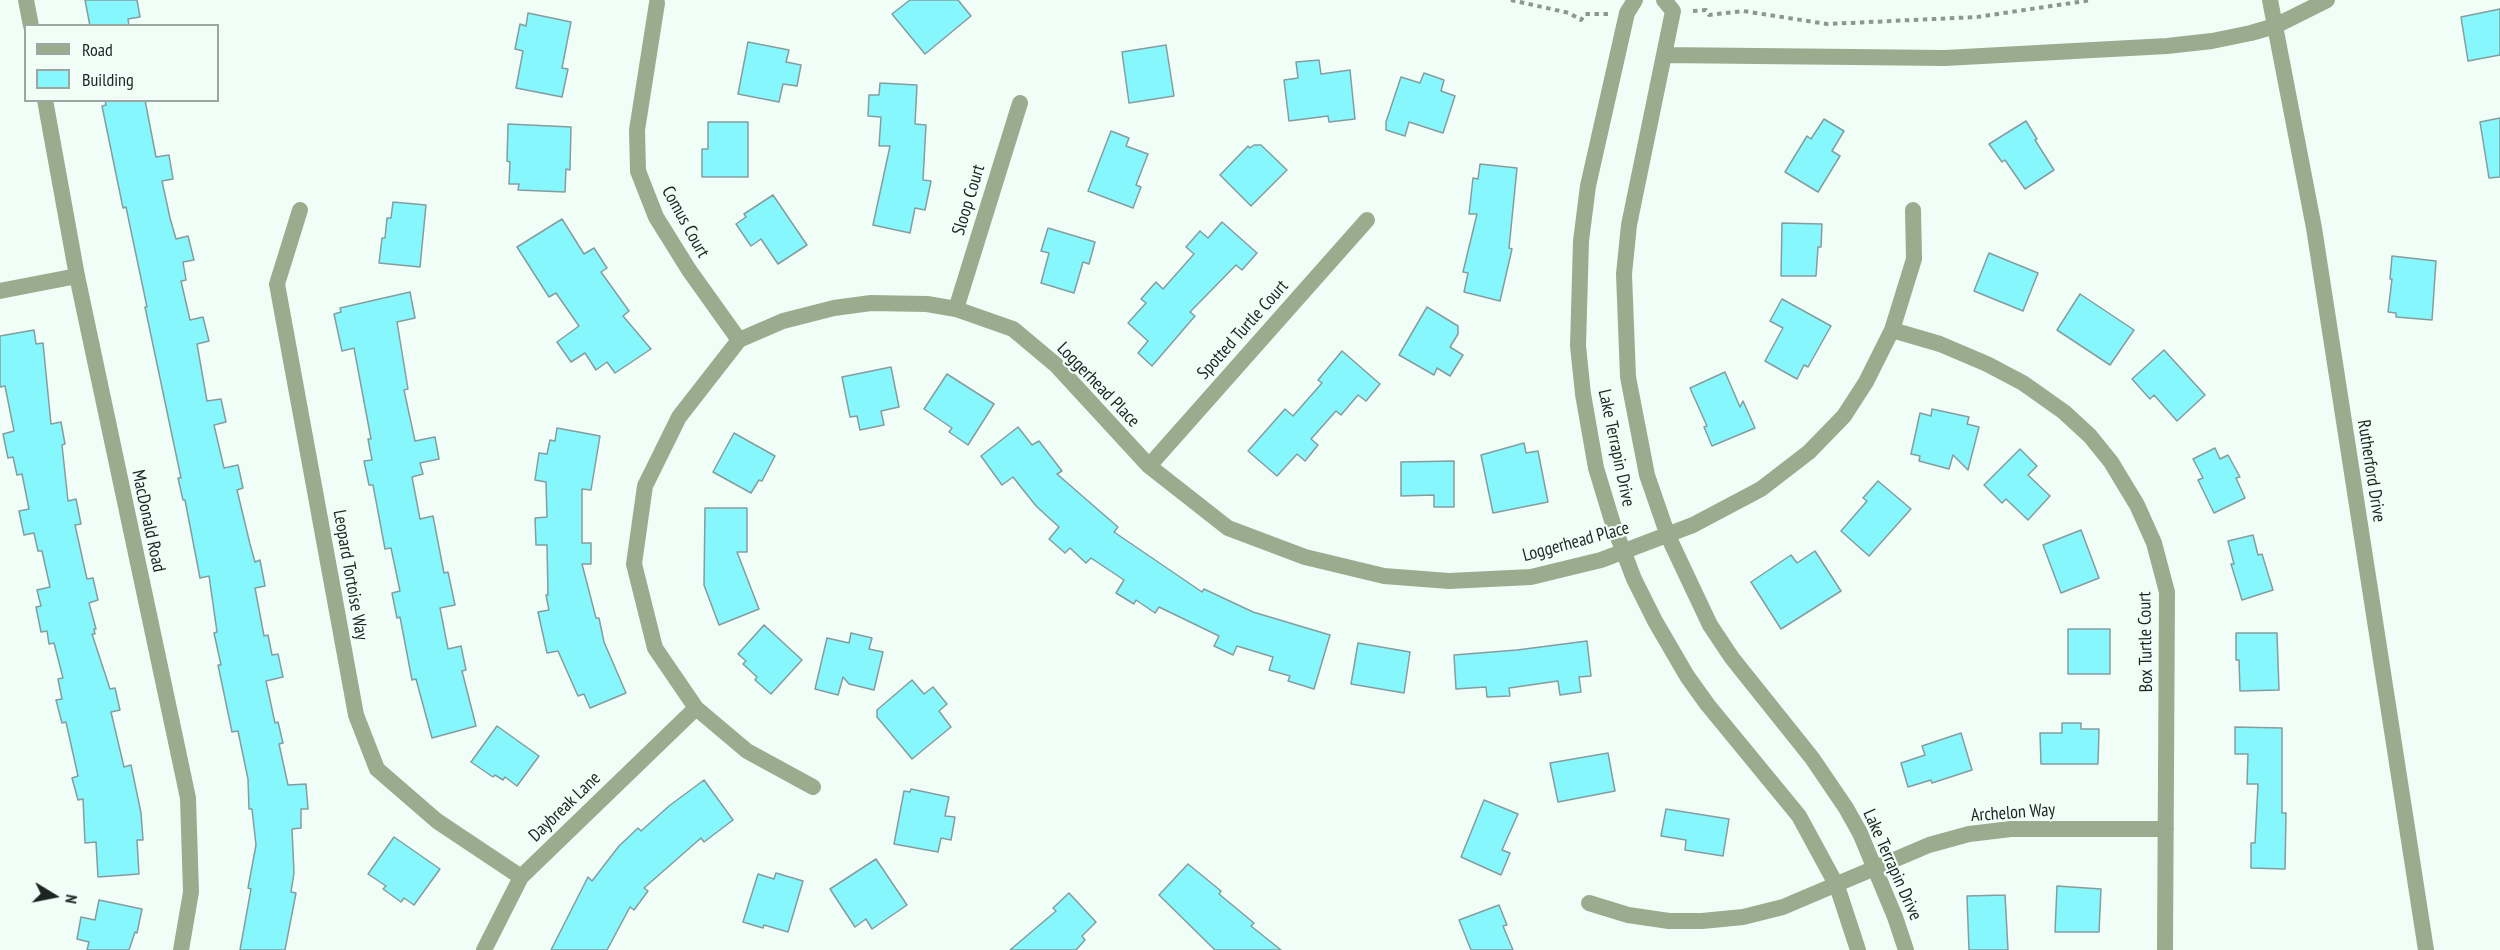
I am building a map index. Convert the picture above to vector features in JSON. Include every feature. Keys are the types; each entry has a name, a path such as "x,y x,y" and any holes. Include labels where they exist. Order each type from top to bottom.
{"street":[{"path":"26,0 30,24"},
{"name":"Lake Terrapin Drive","path":"1635,0 1627,13 1588,186 1581,241 1578,298 1579,354 1596,468 1613,524 1655,621 1687,676 1707,704 1799,816 1837,886 1858,950"},
{"name":"Lake Terrapin Drive","path":"1664,0 1673,11 1629,225 1624,300 1628,376 1647,475 1668,536 1710,625 1732,658 1831,784 1860,833 1906,950"},
{"name":"Rutherford Drive","path":"2270,0 2314,228 2426,950"},
{"path":"1664,55 1945,58 2166,46 2226,39 2275,26 2327,0"},
{"name":"Comus Court","path":"657,3 637,130 638,171 656,218 689,270 739,340"},
{"name":"MacDonald Road","path":"45,102 77,276 188,798 191,892 181,950"},
{"name":"Sloop Court","path":"956,309 1020,103"},
{"name":"Leopard Tortoise Way","path":"300,210 277,284 356,715 377,769 437,821 520,877"},
{"name":"Loggerhead Place","path":"813,787 747,751 696,708 655,648 634,564 645,486 679,417 739,340 783,321 834,308 871,303 927,304 956,309 1012,329 1056,366 1149,466 1228,528 1305,557 1384,576 1449,581 1531,577 1624,552 1717,515 1761,489 1809,452 1845,416 1866,382 1892,330 1914,259 1913,210"},
{"name":"Spotted Turtle Court","path":"1149,466 1367,220"},
{"path":"0,291 77,276"},
{"name":"Box Turtle Court","path":"1892,330 1940,344 1987,364 2023,383 2064,412 2090,436 2111,462 2138,505 2154,543 2167,592 2165,950"},
{"name":"Daybreak Lane","path":"484,950 520,877 696,708"},
{"name":"Archelon Way","path":"1589,903 1628,915 1669,921 1743,917 1783,907 1929,846 1970,834 2011,829 2166,829"}],"path":[{"path":"1510,0 1569,13 1581,20 1585,14"},
{"path":"1706,10 1709,15 1743,11 1827,24 1977,17 2091,0"}],"building":[{"path":"85,0 137,0 140,17 128,19 129,24 90,24"},
{"path":"910,0 958,0 971,16 925,54 892,14"},
{"path":"2500,9 2500,55 2468,61 2461,17"},
{"path":"528,13 571,22 562,68 568,69 562,97 516,88 523,51 515,49 520,24 526,26"},
{"path":"748,42 789,50 786,62 801,65 797,86 783,84 779,102 738,94"},
{"path":"1166,45 1174,96 1129,103 1122,52"},
{"path":"1319,60 1321,74 1350,70 1355,119 1329,122 1328,116 1289,121 1284,80 1298,78 1296,62"},
{"path":"1424,73 1444,80 1441,91 1455,96 1443,133 1409,122 1405,136 1386,130 1386,122 1401,77 1420,83"},
{"path":"880,83 917,85 915,124 926,125 923,180 931,181 925,210 915,208 910,233 873,225 890,146 879,146 881,117 868,116 869,95 879,95"},
{"path":"105,102 145,102 156,157 169,155 173,179 162,181 170,218 176,239 188,236 194,260 183,262 186,280 181,281 190,320 203,317 209,341 197,344 207,401 221,399 226,422 214,425 224,468 238,465 243,488 237,490 255,562 260,560 265,586 255,588 264,636 268,635 272,655 278,654 283,677 266,681 275,723 278,722 283,743 279,744 288,785 306,784 308,809 301,809 301,828 292,829 294,873 291,892 296,893 285,950 240,950 256,845 252,809 249,809 248,779 238,731 232,732 218,665 221,665 214,633 217,632 209,576 200,578 185,500 183,500 178,478 181,478 145,307 147,307 102,106 106,105"},
{"path":"2500,118 2500,177 2489,178 2480,122"},
{"path":"1824,119 1844,131 1832,151 1840,156 1818,192 1785,172 1807,136 1811,139"},
{"path":"2026,121 2054,170 2025,189 2005,160 2002,162 1989,144"},
{"path":"708,122 748,122 748,177 702,177 702,149 708,149"},
{"path":"508,124 571,127 570,170 566,169 565,192 518,190 519,184 509,184"},
{"path":"1111,131 1129,138 1126,146 1148,154 1136,185 1141,187 1133,208 1088,191"},
{"path":"1254,145 1261,145 1287,170 1251,206 1220,175 1248,146 1250,148"},
{"path":"1480,164 1517,168 1509,248 1512,249 1500,301 1464,292 1468,273 1463,272 1477,214 1469,214 1473,178 1478,179"},
{"path":"773,195 807,245 778,264 761,239 751,246 736,224 746,217 744,214"},
{"path":"393,202 426,205 420,267 379,263 382,238 385,238 387,218 391,218"},
{"path":"562,219 584,254 594,248 607,268 601,272 629,311 623,316 651,349 615,373 607,362 596,370 585,353 571,362 557,342 579,326 556,293 549,297 517,247"},
{"path":"1222,222 1257,253 1242,270 1236,265 1190,312 1195,316 1152,366 1138,353 1148,341 1128,323 1146,303 1141,299 1156,282 1163,289 1194,254 1186,247 1200,231 1208,238"},
{"path":"1782,223 1822,224 1816,276 1781,276"},
{"path":"1048,228 1095,242 1089,264 1083,262 1074,293 1041,283 1049,253 1041,251"},
{"path":"1989,253 2038,273 2023,311 1974,291"},
{"path":"2392,256 2436,261 2432,320 2396,317 2396,313 2388,312"},
{"path":"410,292 415,318 397,322 408,389 404,390 415,441 435,437 439,459 420,463 423,474 412,477 420,519 433,516 444,573 448,572 455,605 440,608 448,649 461,646 466,670 462,671 476,726 432,738 416,679 412,680 400,617 397,618 392,593 400,591 391,548 385,549 373,485 369,485 364,461 372,460 368,439 371,439 354,348 342,351 334,314 341,312 340,308"},
{"path":"2080,294 2134,330 2110,365 2057,330"},
{"path":"1782,299 1831,326 1808,367 1804,365 1797,379 1765,361 1783,328 1770,321"},
{"path":"1427,307 1458,326 1458,334 1450,347 1463,355 1450,376 1437,368 1434,375 1399,355"},
{"path":"34,330 36,344 43,343 51,424 61,422 65,444 62,445 68,501 76,499 81,524 75,525 87,579 93,578 98,600 89,603 96,629 94,629 95,634 92,634 110,689 115,688 120,710 111,712 124,767 131,765 141,813 143,840 137,840 139,874 98,877 96,842 85,843 83,799 78,800 72,778 78,776 66,722 62,723 56,700 62,699 58,679 63,678 54,643 49,644 47,631 41,632 36,607 41,606 37,590 50,587 42,551 38,551 34,533 24,535 19,511 29,509 22,474 17,475 13,457 8,458 3,434 14,431 5,386 0,387 0,336"},
{"path":"2164,350 2205,395 2177,421 2154,395 2150,399 2132,379"},
{"path":"1342,351 1380,384 1366,401 1358,395 1341,415 1336,411 1311,439 1318,445 1305,461 1297,454 1277,476 1248,451 1285,409 1293,416 1322,383 1318,380"},
{"path":"891,367 899,407 881,411 884,425 860,430 857,416 850,417 842,377"},
{"path":"1725,372 1740,407 1743,401 1755,428 1712,446 1704,427 1707,426 1690,388"},
{"path":"947,374 994,404 968,445 949,432 952,428 924,409"},
{"path":"1932,409 1969,417 1967,424 1979,427 1968,470 1953,455 1949,469 1919,461 1920,456 1911,454 1920,413 1931,416"},
{"path":"1018,427 1032,445 1039,441 1062,471 1057,474 1118,527 1114,532 1202,592 1204,589 1253,612 1330,635 1314,689 1288,681 1290,676 1269,670 1273,657 1237,646 1233,655 1214,646 1219,636 1159,607 1155,613 1136,600 1134,604 1116,593 1124,580 1091,558 1086,563 1070,548 1065,553 1049,539 1059,527 1036,506 1013,477 1002,485 981,456"},
{"path":"557,428 600,436 591,490 582,489 582,543 591,543 591,564 582,564 604,642 626,693 590,708 584,694 578,696 558,651 547,653 538,612 549,610 546,595 548,595 547,545 536,545 535,518 547,517 546,482 535,480 539,453 547,454 550,440 555,441"},
{"path":"734,433 775,456 762,481 759,480 751,493 713,472"},
{"path":"1524,443 1526,453 1538,451 1548,502 1493,513 1481,455"},
{"path":"2215,448 2220,459 2228,455 2240,477 2236,478 2245,498 2214,513 2198,480 2203,478 2193,459"},
{"path":"2020,449 2037,466 2028,475 2050,496 2028,520 2006,499 2002,503 1984,485"},
{"path":"1454,461 1454,507 1434,507 1434,495 1401,496 1401,462"},
{"path":"1878,481 1911,509 1869,556 1841,531 1867,501 1863,498"},
{"path":"705,508 747,508 747,552 737,552 759,609 719,625 704,585"},
{"path":"2081,530 2099,578 2061,593 2043,545"},
{"path":"2253,535 2258,555 2262,554 2273,590 2242,600 2231,564 2234,564 2228,541"},
{"path":"1815,551 1841,591 1781,629 1751,582 1791,555 1797,563"},
{"path":"764,625 802,660 771,694 755,680 757,677 743,664 746,661 738,654"},
{"path":"2068,629 2110,629 2110,674 2068,674"},
{"path":"851,633 872,638 869,649 883,652 874,690 849,684 843,677 838,695 815,689 827,638 849,643"},
{"path":"2236,633 2277,633 2279,690 2240,691 2239,660 2236,660"},
{"path":"1587,641 1591,676 1579,677 1581,692 1560,695 1558,681 1509,688 1510,696 1487,697 1486,687 1456,689 1454,655"},
{"path":"1358,643 1410,652 1404,693 1351,684"},
{"path":"912,680 924,694 933,687 947,704 939,711 951,727 912,759 877,717 877,710"},
{"path":"2062,723 2081,723 2081,729 2099,729 2098,764 2041,764 2040,733 2062,733"},
{"path":"497,726 539,756 517,786 505,777 503,780 495,775 493,777 471,762"},
{"path":"2235,727 2282,728 2282,813 2286,813 2285,869 2251,868 2251,843 2255,843 2258,784 2247,784 2248,754 2235,754"},
{"path":"1961,733 1972,770 1932,783 1931,780 1908,787 1901,763 1925,755 1922,746"},
{"path":"1608,753 1615,791 1558,802 1550,763"},
{"path":"704,780 733,820 704,842 701,838 644,888 648,891 634,910 630,907 607,950 551,950 588,877 592,881 619,846 638,828 641,831 669,806"},
{"path":"911,789 949,797 945,816 955,817 951,840 941,838 938,852 894,844 904,791 910,792"},
{"path":"1484,800 1518,814 1502,850 1510,853 1501,875 1461,857"},
{"path":"1666,809 1729,819 1723,856 1685,850 1686,840 1661,836"},
{"path":"394,837 440,869 414,905 404,898 401,902 383,889 386,886 368,874"},
{"path":"876,859 907,905 872,929 866,919 855,927 830,889"},
{"path":"1188,864 1221,891 1219,894 1254,923 1251,926 1281,950 1215,950 1159,895"},
{"path":"776,873 803,881 788,932 743,922 758,874 774,879"},
{"path":"2057,886 2101,889 2099,932 2055,932"},
{"path":"1069,893 1096,922 1082,936 1085,940 1076,950 1010,950 1056,911 1053,908"},
{"path":"2005,895 2008,950 1969,950 1967,896"},
{"path":"99,900 142,909 137,933 135,932 129,950 87,950 89,942 77,939 81,917 95,920"},
{"path":"1499,905 1507,925 1503,926 1513,950 1471,950 1459,920"}]}
